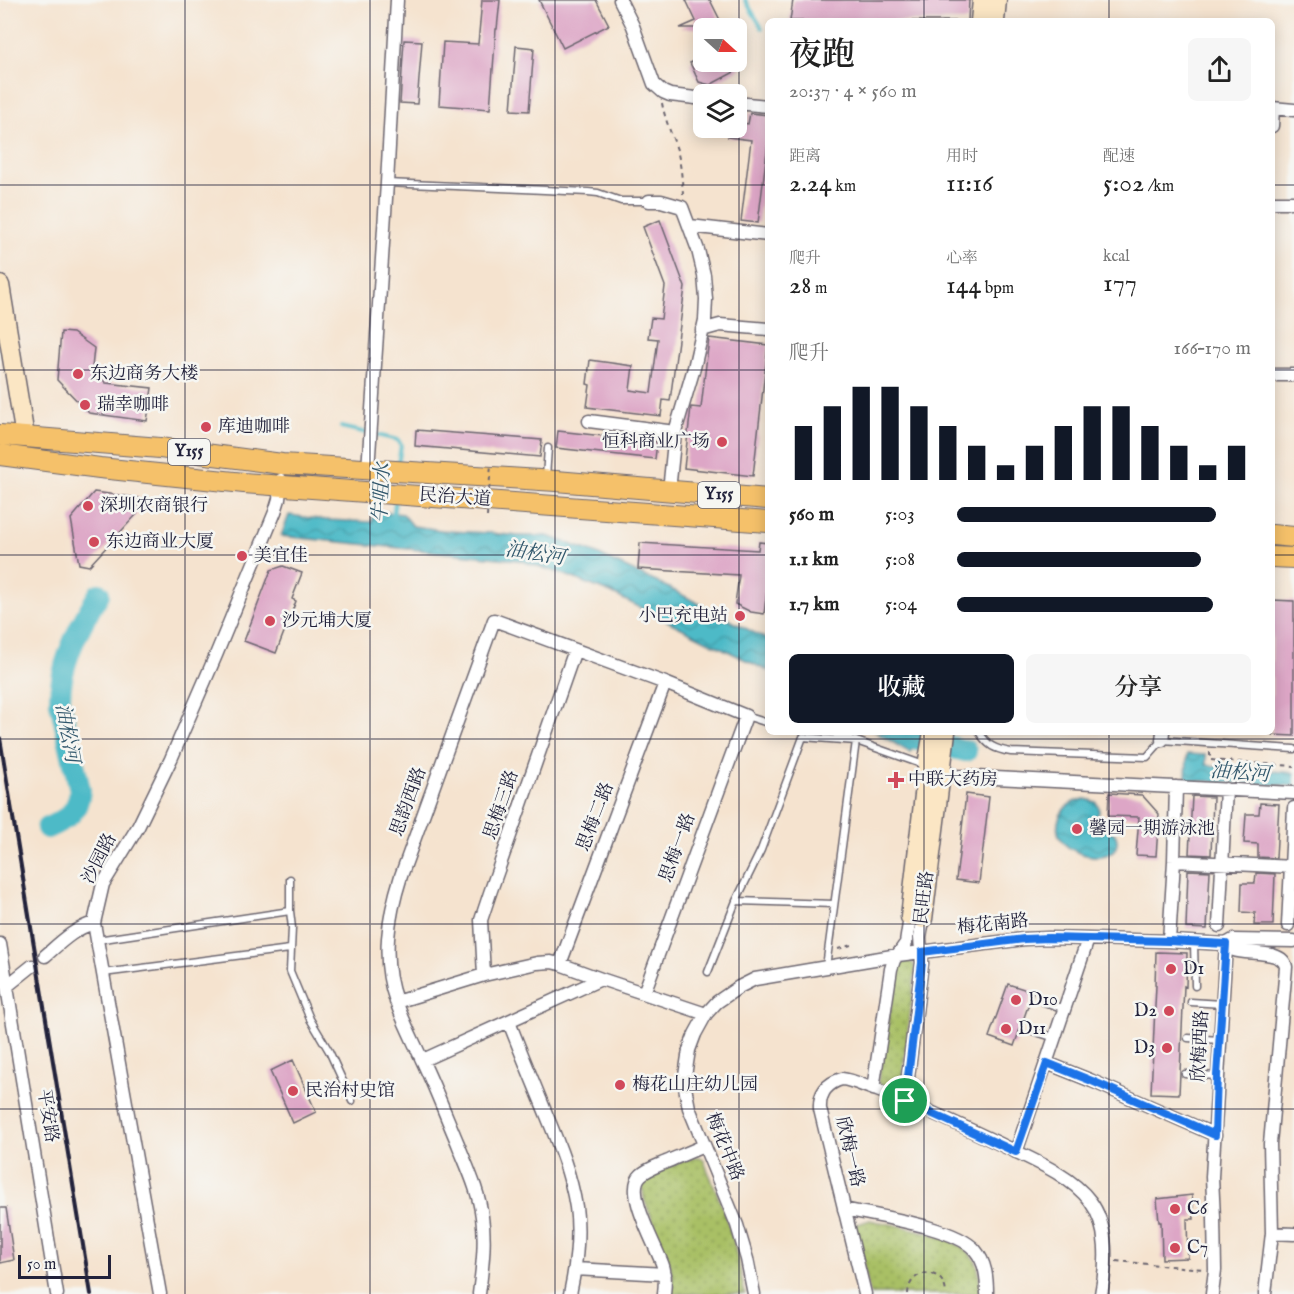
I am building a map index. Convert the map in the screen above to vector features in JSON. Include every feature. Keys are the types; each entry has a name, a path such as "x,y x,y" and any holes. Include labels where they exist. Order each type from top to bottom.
{"main road":[{"path":"980,18 982,0"},
{"path":"995,18 997,0"},
{"path":"0,285 25,437"},
{"name":"民治大道","path":"0,435 160,448 282,464 545,481 765,499"},
{"name":"民治大道","path":"0,455 100,468 281,486 765,522"},
{"path":"1275,535 1294,537"},
{"path":"1275,557 1294,558"},
{"name":"民旺路","path":"916,918 934,765 933,735"},
{"name":"民旺路","path":"934,765 945,735"}],"street":[{"path":"373,470 370,443 371,419 398,0"},
{"path":"620,0 633,26 654,84 670,95 693,98"},
{"path":"747,104 765,106"},
{"path":"1275,112 1294,110"},
{"path":"649,201 662,201 682,207 698,250 704,275 706,299 705,320 699,329 694,368 675,432 669,491"},
{"path":"1275,202 1294,202"},
{"path":"690,226 765,235"},
{"path":"699,329 720,325 765,329"},
{"path":"1275,375 1294,375"},
{"path":"589,421 675,432"},
{"name":"沙园路","path":"160,1294 94,924 103,884 138,827 171,759 275,512 281,486 282,464"},
{"name":"思韵西路","path":"479,1294 484,1245 482,1217 476,1190 423,1060 396,1002 388,968 387,950 391,915 395,895 494,620 575,650"},
{"path":"575,650 746,716"},
{"name":"思梅三路","path":"484,975 482,920 575,650"},
{"name":"思梅二路","path":"560,964 665,683"},
{"name":"思梅一路","path":"644,993 746,716"},
{"path":"934,765 956,776 1294,793"},
{"path":"1169,941 1176,787"},
{"path":"1220,926 1226,789"},
{"path":"1288,925 1293,867 1294,808"},
{"path":"1174,861 1293,867"},
{"name":"民旺路","path":"905,1101 922,963 916,918"},
{"name":"民旺路","path":"873,1089 891,969 894,960 906,943 916,918"},
{"path":"45,956 71,934 84,926 94,924"},
{"name":"梅花南路","path":"706,1014 717,1002 750,980 898,955 1024,939 1049,938 1226,944"},
{"path":"1016,1152 1088,939"},
{"path":"1265,1294 1272,1233 1270,1144 1286,962 1278,957 1232,950 1226,944 1233,940 1294,941"},
{"name":"平安路","path":"0,944 57,1294"},
{"name":"欣梅西路","path":"1212,1294 1215,1270 1212,1177 1226,944"},
{"path":"396,1002 484,975 551,962 706,1014"},
{"path":"8,986 32,966"},
{"path":"423,1060 601,979"},
{"name":"梅花中路","path":"706,1014 689,1050 684,1082 689,1108 737,1225 754,1294"},
{"path":"509,1022 571,1181 578,1238 570,1294"},
{"path":"1047,1063 1215,1135"},
{"name":"欣梅一路","path":"865,1294 820,1109 820,1099 825,1088 842,1079 905,1101 1016,1152 1078,1188 1098,1215 1104,1240 1101,1294"},
{"path":"664,1294 663,1265 645,1226 635,1191 635,1183 649,1170 704,1146"},
{"path":"844,1209 938,1230 965,1242 975,1250 984,1265 987,1294"},
{"path":"1272,1233 1294,1234"},
{"path":"575,1269 665,1274"}],"lane":[{"path":"387,183 588,192 621,201 649,201"},
{"path":"545,481 548,448"},
{"path":"746,716 765,722"},
{"path":"839,735 934,765"},
{"path":"981,735 992,747 1011,752 1147,758 1162,736 1211,743 1294,749"},
{"path":"708,972 736,901 761,850 803,737 856,741"},
{"path":"826,967 856,741"},
{"path":"290,879 292,928 290,971 310,1018 352,1101"},
{"path":"736,901 834,904"},
{"path":"97,940 290,911"},
{"path":"1194,942 1194,986"},
{"path":"102,973 290,949"},
{"path":"1044,1002 1065,1009"},
{"path":"1191,1002 1222,1004"},
{"path":"1033,1031 1055,1038"},
{"path":"1188,1038 1220,1040"},
{"path":"1185,1074 1217,1076"}],"path":[{"path":"663,92 664,112 682,173 682,207"},
{"path":"487,517 490,464"},
{"path":"1211,743 1210,760 1294,766"},
{"path":"835,949 850,945"},
{"path":"1104,1260 1215,1270"},
{"path":"908,1294 910,1284 914,1279 925,1273 942,1280 946,1294"}],"green space":[{"path":"907,960 913,964 915,971 901,1086 894,1090 878,1082 898,964"},
{"path":"695,1157 703,1159 717,1193 733,1239 745,1294 671,1294 673,1279 670,1264 644,1199 642,1183 650,1174"},
{"path":"870,1220 929,1233 958,1245 976,1262 980,1294 870,1294 855,1225"}],"water":[{"path":"373,511 403,514 413,526 448,531 547,536 595,553 671,589 765,638 765,670 611,593 563,574 518,560 281,536 289,515 326,520 372,522"},
{"path":"880,735 914,735 911,753"},
{"path":"1187,754 1206,755 1206,765 1294,773 1294,786 1186,780"},
{"name":"馨园一期游泳池","path":"1086,799 1096,802 1099,808 1099,813 1092,819 1093,825 1100,830 1112,832 1117,840 1115,849 1107,855 1083,854 1071,849 1062,841 1058,830 1060,816 1074,802"}],"building":[{"path":"482,0 500,0 490,109 439,105 443,42 478,44"},
{"path":"539,0 596,0 609,25 563,48"},
{"path":"686,0 710,0 719,18 695,18"},
{"path":"793,0 969,0 968,18 790,18"},
{"path":"693,22 693,28 680,28"},
{"path":"404,40 422,41 417,104 400,103"},
{"path":"516,46 534,48 529,111 511,110"},
{"path":"694,72 734,72 712,84 699,82"},
{"path":"750,113 765,115 765,167 758,223 741,221 751,140 736,138 747,138"},
{"path":"660,220 685,287 670,401 663,400 661,416 587,407 590,360 633,366 630,390 651,393 658,339 648,338 651,318 661,319 665,286 643,227"},
{"name":"东边商务大楼","path":"61,332 73,333 94,348 92,368 106,383 152,388 147,421 89,413 57,380"},
{"path":"709,338 765,345 765,371 753,476 684,468 691,407 701,408"},
{"path":"416,430 542,440 540,457 415,446"},
{"path":"558,431 657,442 655,459 556,448"},
{"name":"东边商业大厦","path":"94,492 139,498 137,514 89,566 79,564 71,519"},
{"path":"759,542 765,543 764,614 751,612 735,604 739,575 638,569 640,543 758,550"},
{"name":"沙元埔大厦","path":"283,566 302,573 292,599 296,601 276,653 244,641 271,570"},
{"path":"1275,600 1294,601 1294,736 1272,735 1275,735"},
{"path":"1109,793 1142,795 1159,814 1156,856 1136,855 1139,817 1108,816"},
{"path":"966,794 989,797 979,883 956,880"},
{"path":"1192,796 1213,797 1211,855 1189,854"},
{"path":"1260,803 1279,804 1276,858 1258,857 1258,844 1244,843 1246,814 1259,814"},
{"path":"1188,870 1210,871 1207,929 1186,928"},
{"path":"1256,873 1275,874 1273,925 1254,925 1255,913 1241,912 1242,883 1255,883"},
{"path":"1156,952 1187,953 1179,1094 1151,1093"},
{"path":"1008,984 1033,992 1014,1046 989,1037"},
{"name":"民治村史馆","path":"293,1060 316,1112 293,1123 270,1071"},
{"path":"1192,1195 1194,1219 1187,1219 1188,1258 1162,1259 1161,1222 1159,1222 1157,1199"},
{"path":"0,1208 6,1208 14,1260 0,1263"}],"waterway":[{"path":"745,0 762,28"},
{"name":"牛咀水","path":"341,427 398,440 401,445 398,466"},
{"name":"牛咀水","path":"393,517 395,501"},
{"name":"油松河","path":"47,828 70,814 79,798 80,790 60,702 61,688 72,645 99,594"},
{"name":"油松河","path":"908,735 966,751"}],"railway":[{"path":"0,738 91,1294"}],"place":[{"name":"东边商务大楼","path":"78,374"},
{"name":"瑞幸咖啡","path":"85,405"},
{"name":"库迪咖啡","path":"206,427"},
{"name":"恒科商业广场","path":"722,442"},
{"name":"深圳农商银行","path":"88,506"},
{"name":"东边商业大厦","path":"94,542"},
{"name":"美宜佳","path":"242,556"},
{"name":"小巴充电站","path":"740,616"},
{"name":"沙元埔大厦","path":"270,621"},
{"name":"中联大药房","path":"896,780"},
{"name":"馨园一期游泳池","path":"1077,829"},
{"name":"D1","path":"1171,969"},
{"name":"D10","path":"1016,1000"},
{"name":"D2","path":"1169,1011"},
{"name":"D11","path":"1006,1029"},
{"name":"D3","path":"1167,1048"},
{"name":"梅花山庄幼儿园","path":"620,1085"},
{"name":"民治村史馆","path":"293,1091"},
{"name":"C6","path":"1175,1209"},
{"name":"C7","path":"1175,1248"}],"route":[{"path":"1049,938 1226,944 1215,1135 1047,1063 1016,1152 905,1101 922,952 1049,938"}]}
